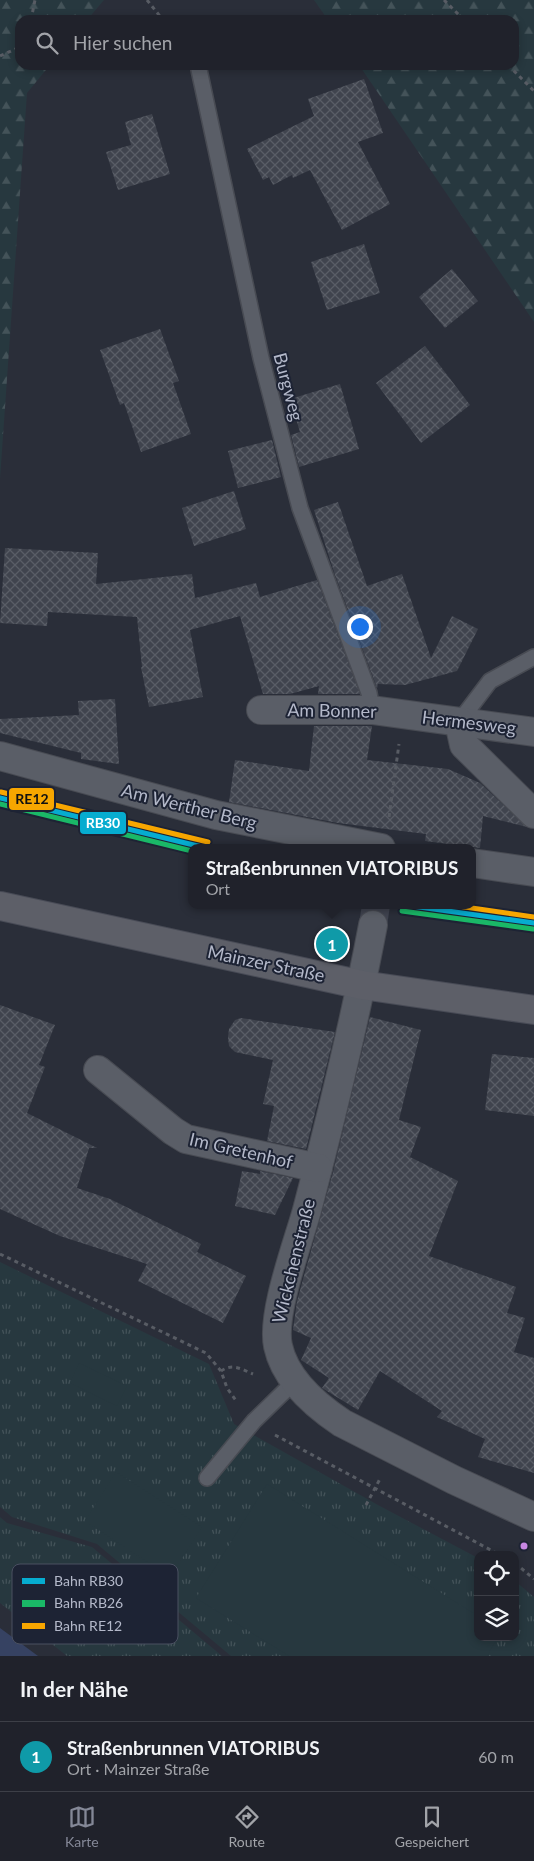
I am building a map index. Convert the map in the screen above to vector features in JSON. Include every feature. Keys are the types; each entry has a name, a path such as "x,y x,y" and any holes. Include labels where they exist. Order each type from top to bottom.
{"main road":[{"name":"Mainzer Straße","path":"0,906 362,985 534,1010"}],"street":[{"name":"Am Bonner","path":"261,710 372,710 403,715"},
{"name":"Hermesweg","path":"403,715 534,732"},
{"path":"459,722 464,745 534,814"},
{"name":"Am Werther Berg","path":"0,756 216,815 361,844"},
{"path":"476,864 534,872"},
{"name":"Wickchenstraße","path":"373,925 362,985 318,1168 279,1309 276,1334 281,1357 295,1381 327,1412 342,1423 454,1480 534,1517"},
{"name":"Im Gretenhof","path":"98,1070 186,1140 318,1168"}],"lane":[{"name":"Burgweg","path":"199,70 261,358 300,508 369,693 372,710"},
{"path":"459,722 490,681 534,657"},
{"path":"207,1478 254,1421 295,1381"}],"path":[{"path":"32,15 35,0"},
{"path":"147,0 158,15"},
{"path":"444,0 459,15"},
{"path":"0,56 15,49"},
{"path":"513,70 534,91"},
{"path":"389,819 403,715"},
{"path":"519,1566 534,1579"}],"green space":[{"path":"0,0 104,0 91,15 15,15 15,70 46,70 27,93 0,479"},
{"path":"314,0 534,0 534,322 362,70 519,70 519,15 324,15"},
{"path":"0,1262 209,1364 234,1424 378,1505 474,1556 474,1641 519,1641 519,1584 534,1597 534,1656 231,1656 178,1612 178,1564 121,1564 97,1544 12,1517 0,1507"},
{"path":"79,1363 127,1386 117,1406 70,1383"},
{"path":"116,1472 202,1527 178,1564 150,1564 85,1521"},
{"path":"267,1484 474,1613 474,1641 496,1641 487,1656 289,1656 196,1598"},
{"path":"0,1517 7,1523 92,1547 112,1564 12,1564 12,1612 0,1603"},
{"path":"178,1619 222,1656 67,1656 52,1644 178,1644"}],"water":[{"path":"0,1628 12,1637 12,1644 22,1644 38,1656 0,1656"}],"building":[{"path":"364,79 383,133 358,142 390,204 342,230 310,170 293,178 292,175 273,185 269,177 263,180 247,149 314,116 308,99"},
{"path":"152,114 170,174 118,190 106,152 131,145 125,122"},
{"path":"364,244 380,293 327,310 311,262"},
{"path":"452,269 478,301 445,328 419,297"},
{"path":"160,329 179,381 173,383 191,434 141,452 124,403 120,405 100,350"},
{"path":"425,346 470,405 421,443 376,383"},
{"path":"340,384 359,449 299,467 291,435 300,432 290,399"},
{"path":"272,440 281,477 238,488 228,451"},
{"path":"234,491 246,529 194,546 182,508"},
{"path":"338,502 367,586 402,574 431,658 452,616 478,629 457,671 405,685 378,684 377,688 335,575 314,510"},
{"path":"5,548 98,553 96,584 192,574 195,598 256,583 260,597 317,580 360,694 318,694 319,686 290,694 263,694 240,616 190,630 203,697 149,707 141,667 137,617 48,612 47,626 0,623"},
{"path":"115,699 119,764 81,759 81,753 0,733 0,719 79,715 78,701"},
{"path":"314,726 372,726 367,760 448,769 480,783 527,827 483,816 480,848 476,847 476,844 449,844 425,841 426,834 338,823 229,802 235,760 309,771"},
{"path":"0,1005 55,1025 39,1065 45,1067 27,1113 97,1148 89,1148 77,1188 110,1199 201,1244 197,1252 246,1276 223,1323 138,1281 147,1264 60,1236 0,1209"},
{"path":"370,1017 421,1030 399,1120 421,1127 410,1157 458,1181 429,1256 516,1287 507,1313 525,1318 514,1352 534,1358 534,1473 478,1457 485,1439 437,1417 442,1411 380,1371 358,1410 322,1388 329,1378 301,1360 311,1338 293,1330 297,1301 333,1172"},
{"path":"241,1018 335,1032 306,1149 267,1141 274,1106 263,1104 273,1060 235,1052 229,1046 229,1029 235,1020"},
{"path":"492,1054 534,1058 534,1116 485,1110"},
{"path":"242,1171 260,1174 260,1171 293,1178 275,1215 235,1206"}],"tunnel":[{"path":"373,925 375,909"}],"rail line":[{"name":"RE12","path":"1,792 208,842"},
{"name":"RB30","path":"0,798 190,844"},
{"name":"RB26","path":"0,804 188,850"},
{"name":"RB30","path":"434,909 534,923"},
{"name":"RE12","path":"476,909 534,917"},
{"name":"RB26","path":"402,911 533,929"}],"place":[{"name":"Straßenbrunnen VIATORIBUS","path":"332,944"}]}
